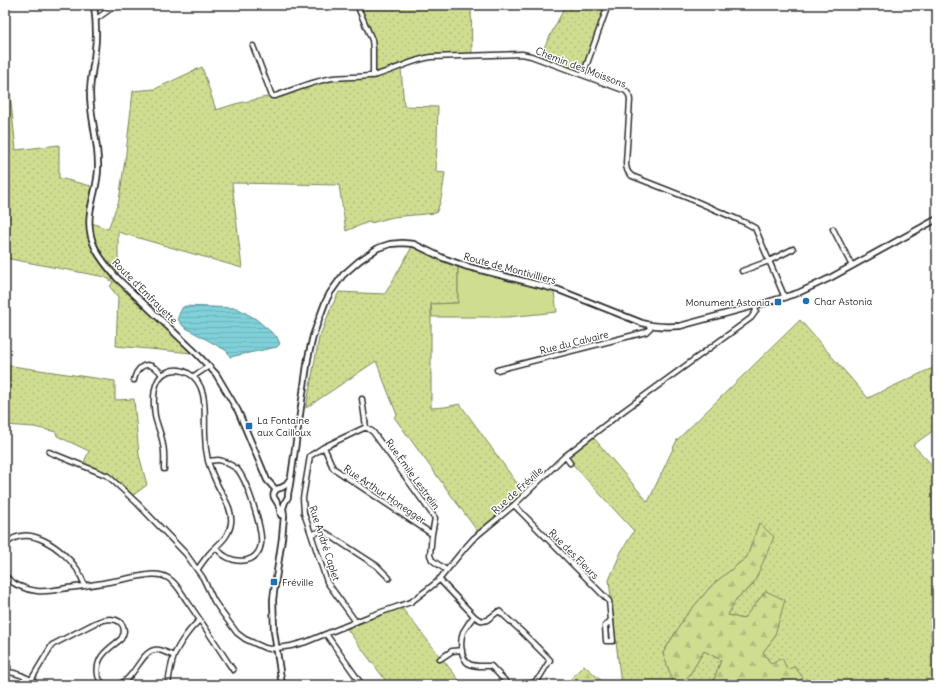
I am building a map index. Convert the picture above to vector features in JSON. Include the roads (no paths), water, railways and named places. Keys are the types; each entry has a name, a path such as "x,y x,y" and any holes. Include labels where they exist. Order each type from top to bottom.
{"street":[{"name":"Route d'Emfrayette","path":"94,5 96,34 90,92 98,168 89,227 95,250 117,278 209,366 238,411 267,480 276,490"},
{"path":"96,18 116,5"},
{"path":"358,5 374,48 374,76"},
{"path":"583,75 608,5"},
{"name":"Chemin des Moissons","path":"254,46 272,96 334,78 374,76 423,58 522,54 626,91 630,100 626,163 629,174 693,200 755,228 769,261"},
{"name":"Route de Montivilliers","path":"288,494 308,358 319,319 330,293 343,275 359,261 378,248 390,244 414,244 443,258 465,266 559,290 642,323 652,326 665,327 680,326 786,298 830,278 937,219"},
{"path":"833,229 852,266"},
{"path":"742,271 769,261 793,249"},
{"path":"769,261 786,298"},
{"name":"Rue de Fréville","path":"277,648 306,642 411,602 439,579 464,549 480,533 514,505 565,456 622,412 751,318 755,314 752,312 753,306"},
{"name":"Rue du Calvaire","path":"497,370 646,332 652,326"},
{"path":"134,380 136,372 139,368 144,366 154,367 162,375"},
{"path":"194,376 209,366"},
{"path":"164,469 165,457 163,444 155,416 154,406 156,386 162,375 172,370 183,370 194,376 203,394 205,403 205,434 208,461 231,517 229,531 223,541 208,555 198,569"},
{"path":"362,399 366,427"},
{"name":"Rue André Caplet","path":"356,622 327,582 304,513 303,498 310,456 324,447 366,427"},
{"name":"Rue Émile Lestrelin","path":"366,427 373,432 435,518 432,534"},
{"name":"Rue Arthur Honegger","path":"324,447 333,468 432,534 430,555 432,560 446,570"},
{"path":"49,452 108,476 137,503 186,554 198,569 214,601 237,632 245,639 265,648 277,648"},
{"path":"565,456 570,463"},
{"path":"208,461 218,460 238,470 248,492 258,521 260,532 260,549 257,554 248,560 233,560 216,548"},
{"name":"Route de Montivilliers","path":"282,488 292,473"},
{"path":"282,526 284,516 283,508 288,494 286,490 279,488 276,490 274,496 280,508 282,526 281,552 273,600 274,631 282,685"},
{"path":"278,502 285,502"},
{"name":"Rue des Fleurs","path":"514,505 609,601 611,620 613,641 606,641 604,626 611,620"},
{"path":"312,534 319,532 326,533 377,566 389,578"},
{"path":"5,545 9,540 22,536 45,541 54,546 76,568 82,577 85,586"},
{"path":"5,575 14,583 36,591 85,586 152,574 164,576 175,584 233,670"},
{"path":"439,579 478,619 483,621 487,620 499,611 550,660 539,678 533,683 517,685"},
{"path":"474,616 464,632 461,641 464,658 469,664 476,666 491,666 509,685"},
{"path":"28,685 52,645 95,623 103,620 116,620 123,626 124,631 121,639 102,657 98,670 99,680 105,685"},
{"path":"168,685 174,656 186,636 200,620"},
{"path":"326,634 362,685"},
{"path":"117,685 130,676 146,653 159,650 174,656"},
{"path":"440,659 448,652 462,650"},
{"path":"5,661 8,667 7,672 20,675 38,685"}],"water":[{"path":"185,306 237,308 256,319 277,337 280,344 277,347 230,357 227,351 184,327 179,321 178,317 182,308"}],"place":[{"name":"Char Astonia","path":"806,301"},
{"name":"Monument Astonia","path":"778,302"},
{"name":"La Fontaine aux Cailloux","path":"249,426"},
{"name":"Fréville","path":"274,582"}]}
